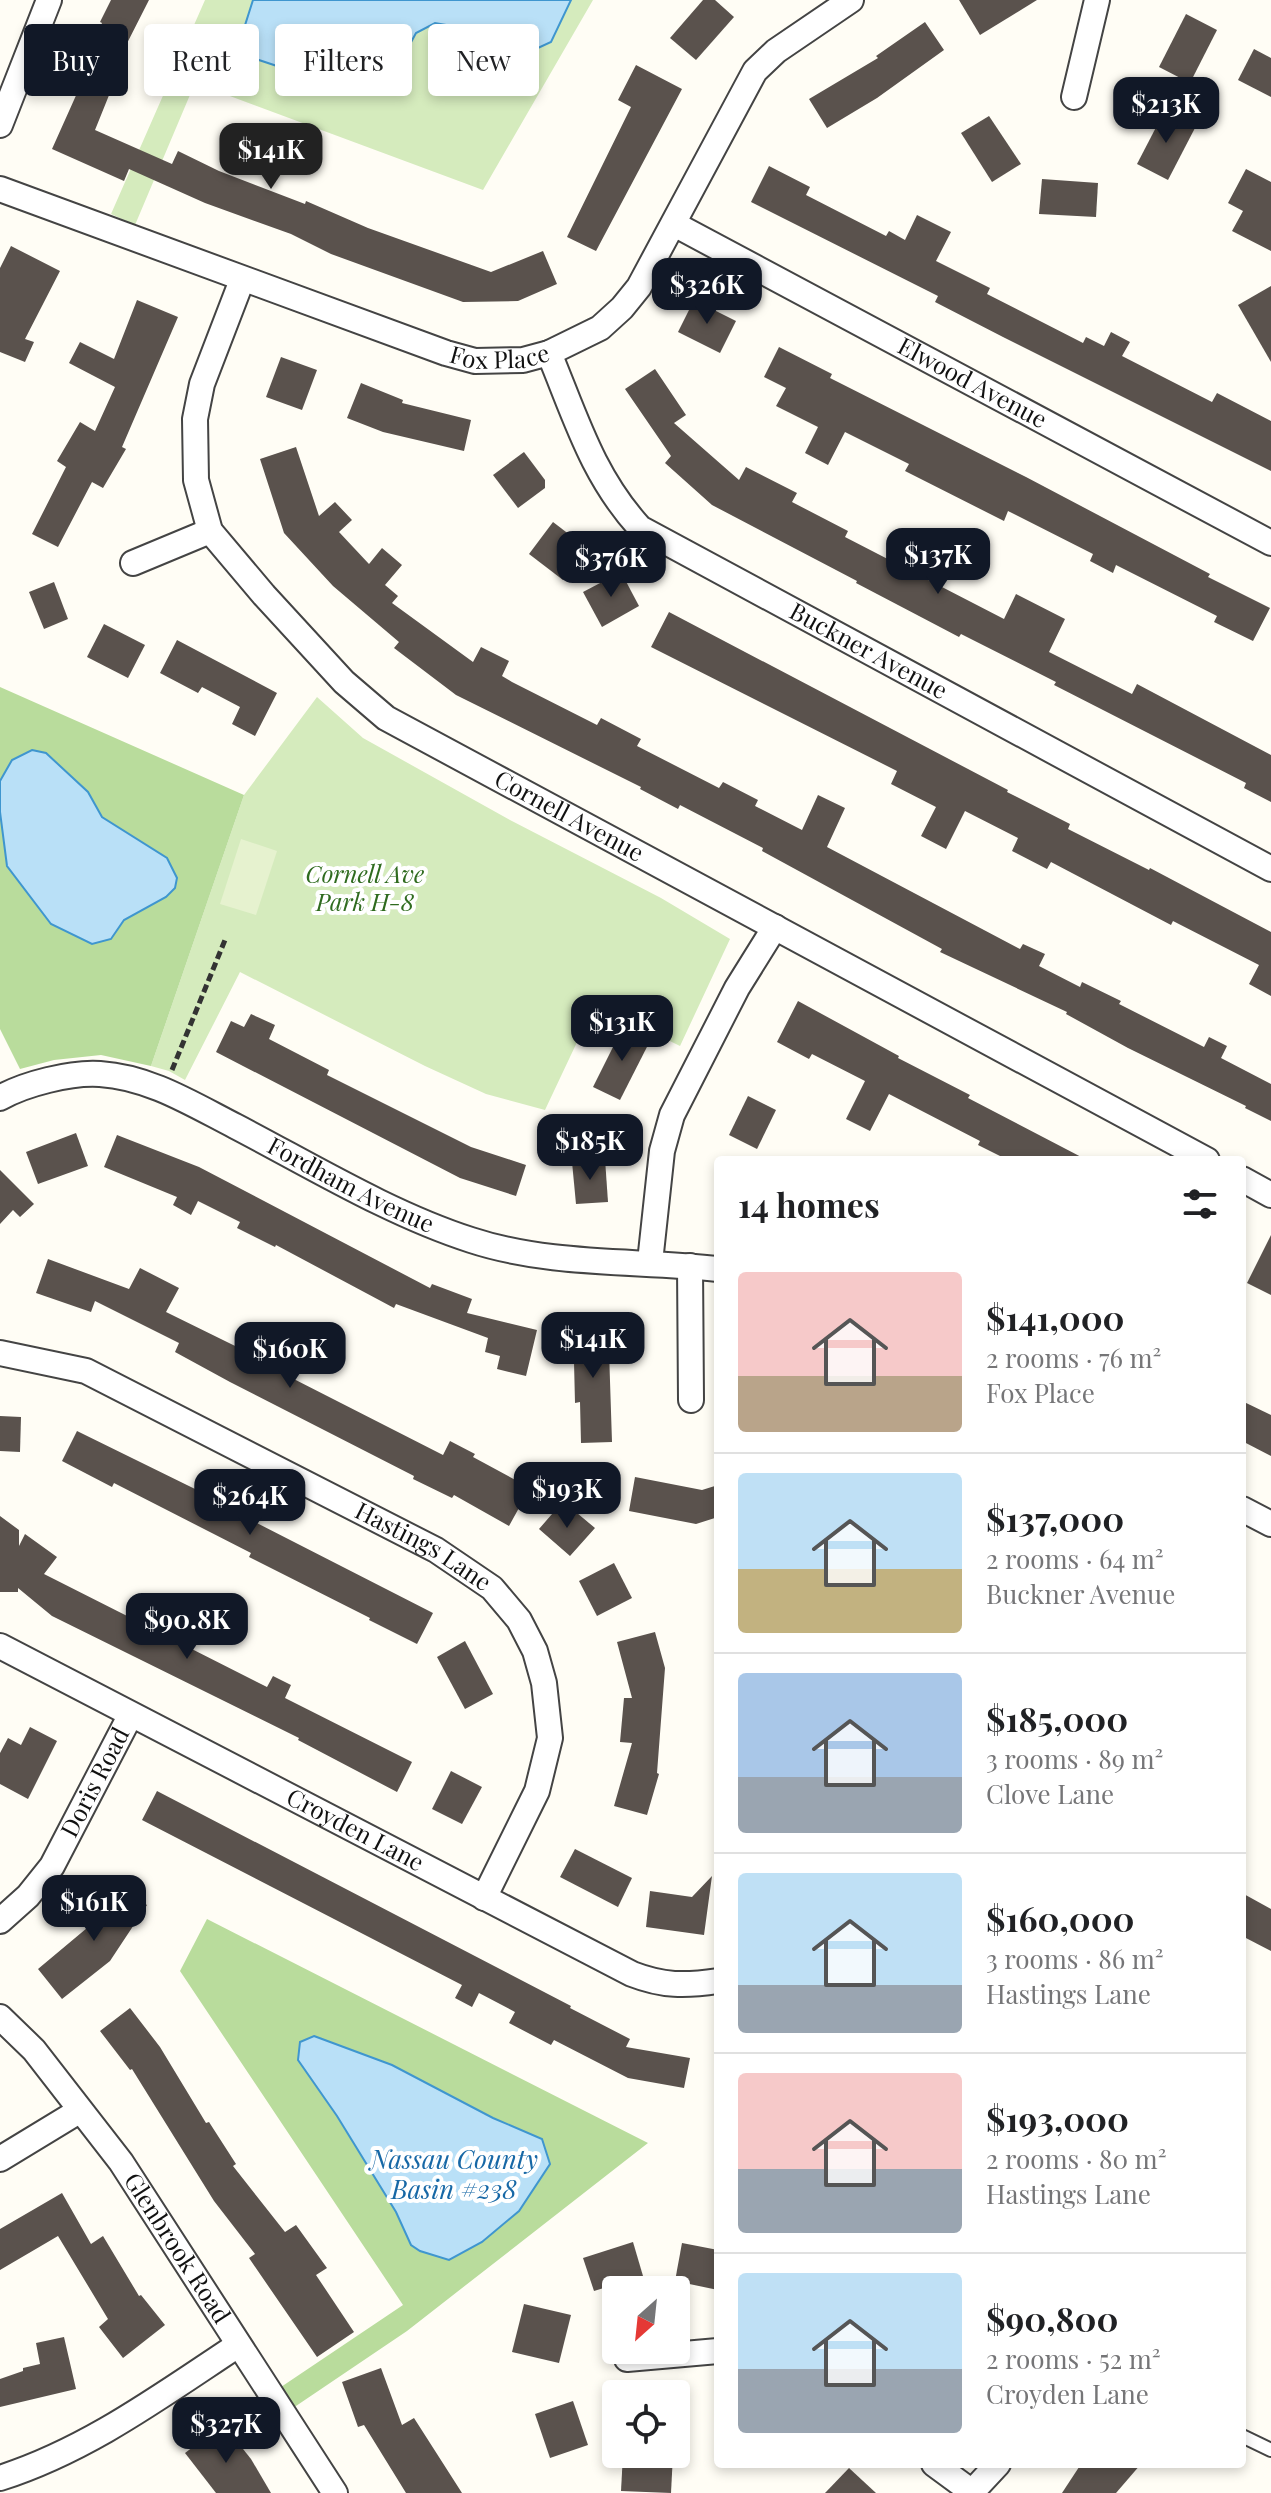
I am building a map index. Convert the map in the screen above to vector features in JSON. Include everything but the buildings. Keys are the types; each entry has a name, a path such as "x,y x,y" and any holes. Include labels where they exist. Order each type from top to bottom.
{"street":[{"path":"0,125 49,0"},
{"name":"Fox Place","path":"0,189 446,353 475,361 523,360 549,353 600,328 622,308 639,287 755,71 776,51 851,0"},
{"path":"1074,97 1097,0"},
{"name":"Elwood Avenue","path":"674,224 1271,543"},
{"name":"Cornell Avenue","path":"242,280 202,384 195,419 196,480 210,531 344,682 386,718 1200,1156"},
{"name":"Buckner Avenue","path":"549,353 589,456 617,503 640,528 1271,869"},
{"path":"133,563 210,531"},
{"path":"650,1262 662,1151 672,1115 737,988 775,927"},
{"name":"Fordham Avenue","path":"0,1098 54,1079 99,1074 165,1090 398,1210 471,1240 548,1258 650,1262 714,1269"},
{"path":"1246,1181 1271,1195"},
{"path":"690,1266 691,1400"},
{"name":"Hastings Lane","path":"0,1353 86,1371 436,1550 492,1588 519,1620 535,1651 544,1683 550,1738 537,1791 484,1898"},
{"path":"1246,1511 1271,1524"},
{"name":"Croyden Lane","path":"0,1646 632,1974 658,1984 714,1982"},
{"name":"Doris Road","path":"0,1921 28,1896 52,1866 130,1716"},
{"name":"Glenbrook Road","path":"0,2017 34,2050 121,2162 335,2493"},
{"path":"0,2159 79,2111"},
{"path":"0,2478 38,2466 116,2426 238,2345"},
{"path":"690,2353 714,2351"},
{"path":"939,2468 971,2492 994,2468"}],"lane":[{"path":"1246,2438 1271,2450"}],"path":[{"path":"165,1090 225,940"}],"green space":[{"path":"205,0 593,0 539,93 539,24 428,24 428,96 537,96 483,190 230,96 259,96 259,24 194,24"},
{"path":"163,96 190,96 135,225 111,214"},
{"path":"0,687 244,795 151,1066 101,1055 54,1060 20,1069 0,1029"},
{"name":"Cornell Ave Park H-8","path":"317,697 363,738 510,820 661,898 730,939 680,1046 595,1004 545,1110 486,1094 240,972 185,1080 151,1066 244,795"},
{"path":"241,839 277,851 256,915 220,904"},
{"path":"207,1919 648,2143 407,2331 293,2408 281,2387 403,2305 180,1971"}],"water":[{"path":"253,0 571,0 551,42 539,48 539,24 435,23 416,33 412,40 412,24 275,24 275,65 259,60 259,24 245,24"},
{"path":"32,750 46,753 88,792 102,817 167,858 177,878 175,888 166,897 124,920 111,939 92,944 51,924 7,866 0,812 0,781 12,760"},
{"name":"Nassau County Basin #238","path":"314,2036 392,2065 493,2118 542,2139 550,2164 519,2211 482,2242 449,2260 411,2245 396,2212 337,2116 298,2060 300,2042"}]}
